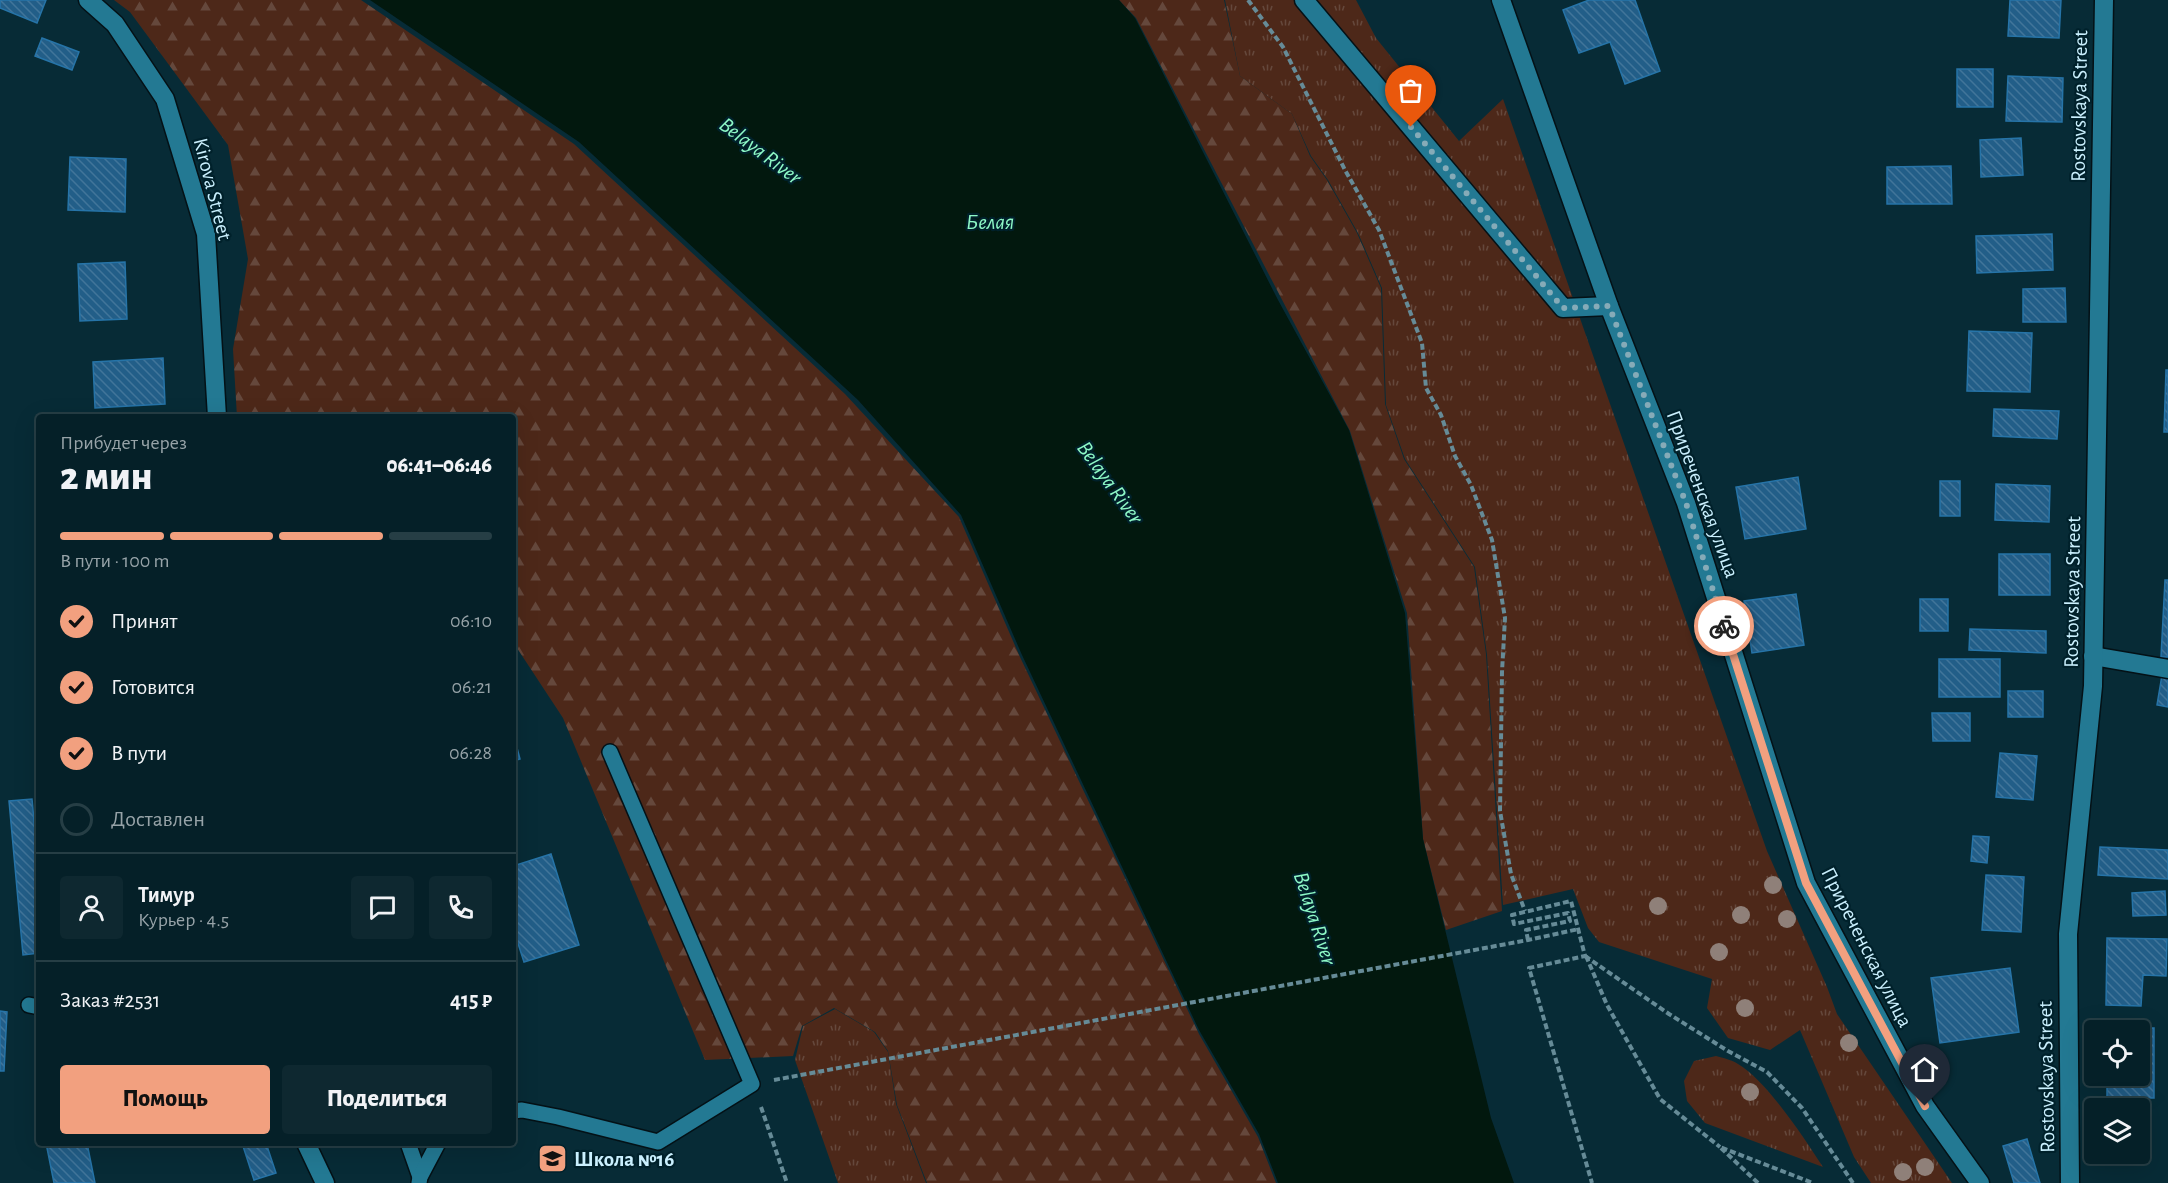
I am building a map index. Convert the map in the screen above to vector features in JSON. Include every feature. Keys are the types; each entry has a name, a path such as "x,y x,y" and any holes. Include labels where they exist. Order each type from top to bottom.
{"street":[{"name":"Kirova Street","path":"88,0 115,24 165,99 206,234 217,414"},
{"path":"1304,0 1563,308 1609,306"},
{"name":"Приреченская улица","path":"1501,0 1609,306 1686,503 1806,883 1925,1106 1980,1183"},
{"name":"Rostovskaya Street","path":"2070,1183 2067,934 2093,686 2104,0"},
{"path":"2093,656 2168,669"},
{"path":"307,1146 325,1183"}],"lane":[{"path":"516,1111 558,1117 658,1142 752,1084 610,752"},
{"path":"409,1146 419,1180"},
{"path":"419,1180 436,1146"}],"path":[{"path":"1248,0 1283,47 1345,170 1379,230 1422,343 1426,388 1441,415 1455,456 1471,484 1492,540 1505,618 1500,716 1500,812 1511,874 1525,912"},
{"path":"1528,940 1526,930 1570,921 1568,913 1514,924 1512,915 1571,902 1585,956 1606,1005 1660,1099 1720,1147 1758,1183"},
{"path":"752,1084 1579,929"},
{"path":"1592,1183 1529,968 1585,956 1669,1014 1767,1072 1802,1108 1853,1183"},
{"path":"761,1108 787,1183"},
{"path":"1720,1147 1813,1183"}],"green space":[{"path":"114,0 361,0 574,144 845,394 959,517 1020,657 1199,1034 1258,1137 1276,1183 927,1183 897,1105 888,1051 875,1032 834,1008 802,1026 793,1056 705,1060 563,718 516,647 516,414 237,414 233,349 248,259 228,145 130,12"},
{"path":"1119,0 1224,0 1240,76 1292,114 1310,156 1327,180 1357,233 1381,288 1385,404 1404,459 1474,567 1486,654 1502,911 1446,930 1423,839 1407,613 1350,431 1136,18"},
{"path":"1225,0 1356,0 1376,38 1459,141 1503,99 1767,851 1837,1014 1952,1183 1871,1183 1854,1157 1800,1030 1770,1050 1728,1038 1707,1008 1712,979 1599,942 1588,928 1573,889 1503,905 1487,655 1475,567 1405,459 1386,405 1382,288 1358,233 1328,180 1311,156 1292,114 1240,76"},
{"path":"835,1009 874,1032 888,1052 896,1104 926,1183 838,1183 795,1060 803,1026"},
{"path":"1716,1056 1738,1064 1761,1083 1773,1096 1823,1167 1705,1123 1687,1101 1684,1081 1694,1061"}],"water":[{"name":"Белая","path":"370,0 1119,0 1135,18 1278,300 1349,430 1405,613 1423,839 1491,1118 1514,1183 1278,1183 1259,1134 1199,1030 1022,655 961,515 858,400 579,142"}],"building":[{"path":"0,0 46,0 37,23 0,8"},
{"path":"1589,0 1635,0 1660,71 1625,84 1610,42 1579,53 1563,10"},
{"path":"2010,0 2061,0 2059,38 2008,36"},
{"path":"42,38 79,52 72,70 35,56"},
{"path":"1957,69 1993,69 1993,107 1957,107"},
{"path":"2008,76 2063,78 2062,122 2006,121"},
{"path":"2021,138 2023,175 1981,177 1980,140"},
{"path":"70,157 126,159 125,212 68,210"},
{"path":"1951,166 1952,204 1887,204 1887,167"},
{"path":"2052,234 2053,270 1977,273 1976,236"},
{"path":"125,262 127,319 80,321 78,264"},
{"path":"2065,288 2066,322 2023,322 2023,289"},
{"path":"1969,331 2032,333 2030,392 1967,391"},
{"path":"163,358 165,404 95,408 93,362"},
{"path":"2166,370 2168,370 2168,432 2164,432"},
{"path":"1994,409 2059,411 2057,439 1993,436"},
{"path":"1798,477 1806,529 1745,539 1736,487"},
{"path":"1940,481 1960,481 1960,516 1940,516"},
{"path":"1996,484 2050,486 2049,522 1995,520"},
{"path":"1999,554 2050,554 2050,595 1999,595"},
{"path":"2165,580 2168,580 2168,657 2161,657"},
{"path":"1796,594 1804,645 1752,653 1744,601"},
{"path":"1920,599 1948,599 1948,631 1920,631"},
{"path":"1970,629 2046,631 2046,653 1969,650"},
{"path":"1939,659 2000,659 2000,697 1939,697"},
{"path":"2162,675 2168,676 2168,707 2157,705"},
{"path":"2008,691 2043,691 2043,717 2008,717"},
{"path":"1932,713 1970,713 1970,741 1933,741"},
{"path":"516,744 520,759 516,760"},
{"path":"2000,753 2037,756 2033,800 1996,797"},
{"path":"32,799 36,842 36,953 23,955 9,801"},
{"path":"1973,836 1989,837 1987,863 1971,861"},
{"path":"2100,847 2168,850 2168,879 2098,875"},
{"path":"551,854 579,945 524,962 516,937 516,865"},
{"path":"1986,875 2024,877 2021,932 1982,930"},
{"path":"2165,891 2166,915 2133,916 2132,893"},
{"path":"2107,938 2167,939 2166,976 2143,975 2141,1006 2106,1005"},
{"path":"2010,968 2019,1032 1940,1043 1931,978"},
{"path":"0,1011 7,1012 4,1071 0,1071"},
{"path":"2150,1028 2154,1028 2154,1098 2107,1098 2107,1086 2150,1086"},
{"path":"2027,1139 2040,1183 2014,1183 2003,1146"},
{"path":"47,1146 88,1146 95,1183 54,1183"},
{"path":"243,1146 267,1146 276,1173 254,1180"}],"way so far":[{"path":"1411,127 1563,308 1609,306 1686,503 1724,626"}],"place":[{"name":"Школа №16","path":"553,1159"}],"route":[{"path":"1724,626 1806,883 1925,1106"}],"water label":[{"name":"Belaya River","path":"761,150"},
{"name":"Belaya River","path":"1111,482"},
{"name":"Belaya River","path":"1316,918"}]}
